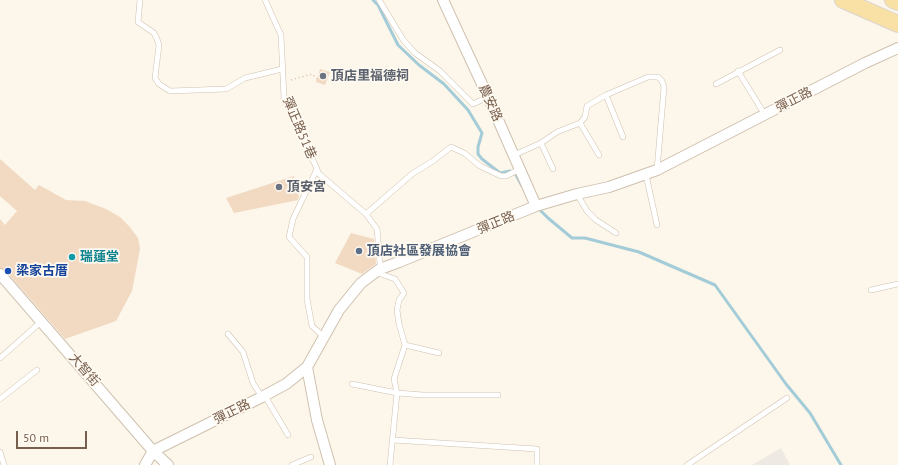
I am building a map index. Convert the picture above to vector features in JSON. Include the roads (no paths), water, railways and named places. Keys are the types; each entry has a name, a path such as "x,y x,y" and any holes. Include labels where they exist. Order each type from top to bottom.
{"main road":[{"path":"843,0 898,24"},
{"path":"893,0 898,2"}],"street":[{"name":"農安路","path":"443,0 536,206"},
{"name":"彈正路","path":"154,451 286,384 307,367 339,310 361,283 380,269 536,206 577,194 609,187 646,175 865,63 898,48"},
{"name":"大智街","path":"0,274 154,451 168,465"},
{"path":"307,367 317,420 330,465"},
{"path":"145,465 154,451"}],"lane":[{"path":"140,0 138,22 154,33 159,45 155,78 159,84 170,91 226,89 245,78 282,69"},
{"name":"彈正路51巷","path":"265,0 280,35 284,98 318,173 366,214 377,229 380,269"},
{"path":"379,0 408,45 426,62 440,71 473,104 488,97"},
{"path":"716,84 780,50"},
{"path":"738,71 765,115"},
{"path":"514,155 541,143 557,132 580,123 585,117 588,106 606,95 648,77 658,77 662,80 664,87 657,170"},
{"path":"606,95 623,137"},
{"path":"580,123 599,154"},
{"path":"541,143 553,169"},
{"path":"366,214 412,174 433,161 452,146 464,153 480,166 501,176 506,176 520,169"},
{"path":"317,169 293,219 289,237 307,257 307,298 312,326 324,337"},
{"path":"646,175 657,224"},
{"path":"577,194 587,211 596,220 616,233"},
{"path":"380,269 381,274 396,279 404,293 399,300 397,310 405,345 394,379 397,393 390,465"},
{"path":"871,290 898,284"},
{"path":"0,358 42,321"},
{"path":"228,334 244,352 253,383 288,435"},
{"path":"405,345 439,353"},
{"path":"0,399 37,370"},
{"path":"352,384 397,393 498,395"},
{"path":"687,465 787,398"},
{"path":"393,440 537,449 537,465"},
{"path":"0,452 4,465"},
{"path":"292,465 310,456"}],"waterway":[{"path":"373,0 378,5 398,45 419,65 444,84 468,110 482,133 478,147 478,154 482,159 500,173 510,171 515,173 522,186"},
{"path":"537,207 572,238 585,238 639,252 715,285 786,384 810,413 841,465"}],"place":[{"name":"頂店里福德祠","path":"323,76"},
{"name":"頂安宮","path":"279,187"},
{"name":"頂店社區發展協會","path":"359,251"},
{"name":"瑞蓮堂","path":"72,257"},
{"name":"梁家古厝","path":"8,271"}]}
